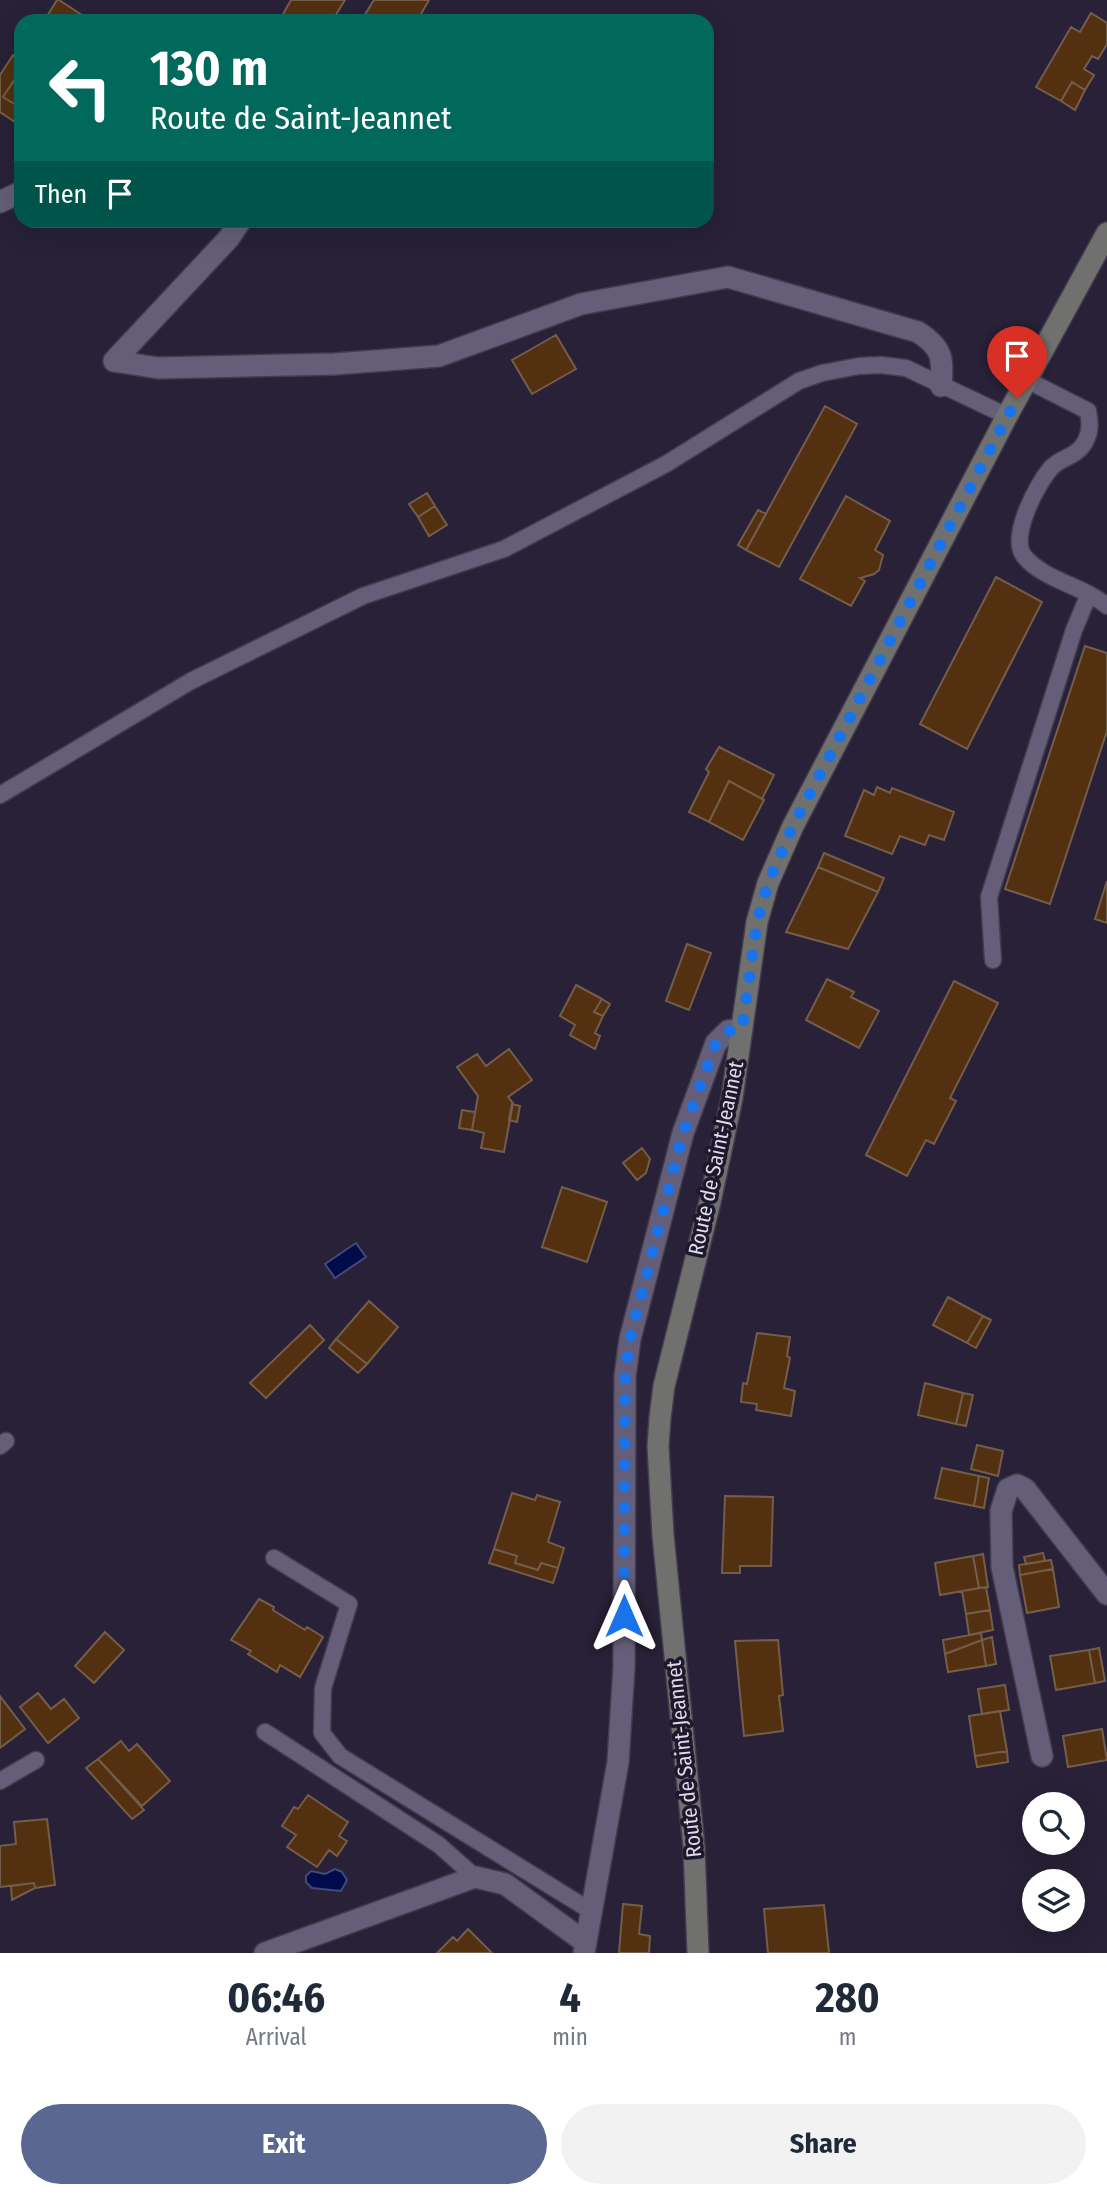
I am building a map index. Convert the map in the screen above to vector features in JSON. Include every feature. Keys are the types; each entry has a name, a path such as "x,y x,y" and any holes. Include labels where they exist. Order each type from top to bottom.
{"main road":[{"name":"Route de Saint-Jeannet","path":"698,1953 694,1847 674,1663 658,1446 664,1386 710,1202 732,1098 755,932 774,869 833,748 1007,416 1107,233"}],"street":[{"path":"236,228 114,361 172,367 335,364 439,356 581,304 729,277 918,332 933,342 941,355 941,386"},
{"path":"265,1953 475,1877 505,1884 585,1947 618,1762 624,1667 625,1376 630,1339 683,1133 712,1050 728,1031 742,1029"},
{"path":"1042,1756 1002,1567 1001,1511 1008,1489 1017,1485 1025,1489 1107,1594"}],"lane":[{"path":"0,794 191,681 363,596 504,549 666,464 799,381 846,368 881,365 906,368 1007,416"},
{"path":"1027,380 1088,411 1090,429 1084,445 1074,455 1053,466 1034,495 1018,538 1023,556 1044,572 1107,606"},
{"path":"993,960 989,897 1074,630 1088,594"},
{"path":"274,1558 349,1604 323,1688 322,1734 340,1756 591,1912"},
{"path":"265,1732 439,1845 475,1877"},
{"path":"0,1780 36,1760"}],"shaded area":[{"path":"356,1243 366,1257 335,1278 325,1264"},
{"path":"335,1869 342,1872 347,1880 341,1891 312,1888 306,1882 306,1876 311,1871 325,1874"}],"building":[{"path":"59,0 80,14 48,14"},
{"path":"291,0 345,0 336,14 283,14"},
{"path":"374,0 429,0 421,14 365,14"},
{"path":"1091,13 1107,23 1107,44 1098,59 1092,56 1084,69 1094,75 1085,90 1072,82 1061,101 1036,87 1071,27 1080,32"},
{"path":"14,56 14,80 3,97 14,104 14,121 0,112 0,75"},
{"path":"14,80 14,104 3,97"},
{"path":"1072,82 1085,90 1075,110 1061,101"},
{"path":"556,335 576,369 532,394 512,360"},
{"path":"825,406 857,424 779,567 746,550"},
{"path":"427,493 435,506 418,517 409,504"},
{"path":"846,496 890,521 875,550 883,555 879,570 860,578 865,581 851,606 800,579"},
{"path":"435,506 447,525 429,536 418,517"},
{"path":"758,510 766,514 746,550 738,545"},
{"path":"996,577 1042,602 967,749 920,724"},
{"path":"1085,646 1107,653 1107,731 1050,904 1005,889"},
{"path":"719,747 774,775 762,799 729,781 709,822 689,812 709,772 706,769"},
{"path":"729,781 764,800 743,840 709,822"},
{"path":"877,787 890,793 892,788 954,812 944,840 929,835 925,845 900,836 892,854 845,836 864,790 874,795"},
{"path":"824,853 884,878 878,892 818,867"},
{"path":"818,867 878,892 848,949 786,932"},
{"path":"1107,881 1107,923 1095,919"},
{"path":"687,944 711,953 689,1010 666,1001"},
{"path":"827,979 854,992 851,997 879,1011 859,1048 806,1020"},
{"path":"954,981 998,1003 950,1098 956,1101 934,1144 926,1140 907,1176 866,1155"},
{"path":"576,985 602,999 594,1012 603,1016 595,1033 600,1036 595,1049 570,1035 575,1025 560,1016"},
{"path":"602,999 610,1004 603,1016 594,1012"},
{"path":"509,1049 532,1080 508,1097 513,1103 504,1152 481,1148 484,1133 472,1130 478,1096 457,1067 477,1054 486,1066"},
{"path":"512,1104 520,1106 517,1122 509,1120"},
{"path":"462,1110 475,1112 472,1130 459,1128"},
{"path":"642,1148 650,1159 646,1173 637,1180 623,1163"},
{"path":"562,1187 607,1202 587,1262 542,1247"},
{"path":"948,1297 983,1316 967,1343 933,1325"},
{"path":"369,1301 398,1327 367,1364 336,1339"},
{"path":"983,1316 991,1320 976,1348 967,1343"},
{"path":"310,1325 324,1340 266,1398 250,1383"},
{"path":"757,1333 790,1337 787,1356 790,1358 784,1388 795,1391 791,1416 756,1410 757,1404 741,1402 743,1383 747,1384"},
{"path":"336,1339 367,1364 358,1373 329,1348"},
{"path":"925,1383 963,1393 956,1424 918,1415"},
{"path":"963,1393 973,1395 966,1426 956,1424"},
{"path":"977,1445 1003,1451 998,1476 971,1469"},
{"path":"942,1468 979,1476 974,1506 935,1498"},
{"path":"979,1476 989,1478 984,1508 974,1506"},
{"path":"512,1493 535,1500 537,1495 560,1502 548,1542 564,1548 558,1568 541,1563 538,1570 515,1563 517,1556 494,1549"},
{"path":"725,1496 773,1497 771,1566 740,1566 740,1573 722,1573"},
{"path":"494,1549 517,1556 515,1563 538,1570 541,1563 558,1568 553,1583 489,1563"},
{"path":"1043,1553 1045,1561 1026,1564 1024,1557"},
{"path":"983,1554 988,1587 979,1588 973,1556"},
{"path":"973,1556 979,1588 940,1595 935,1563"},
{"path":"1051,1560 1053,1569 1020,1575 1019,1565"},
{"path":"1053,1569 1059,1607 1027,1613 1020,1575"},
{"path":"986,1587 990,1610 966,1614 962,1591"},
{"path":"259,1599 305,1630 307,1627 323,1637 300,1677 280,1665 277,1672 248,1654 251,1651 231,1640"},
{"path":"990,1610 993,1630 969,1635 966,1614"},
{"path":"105,1632 124,1650 94,1683 75,1666"},
{"path":"981,1633 982,1640 945,1654 943,1640"},
{"path":"992,1637 996,1664 986,1666 982,1640"},
{"path":"778,1640 783,1731 744,1736 735,1641"},
{"path":"982,1640 986,1666 948,1672 945,1654"},
{"path":"1099,1648 1105,1681 1095,1683 1089,1650"},
{"path":"1089,1650 1095,1683 1056,1690 1050,1656"},
{"path":"1005,1685 1009,1710 982,1714 978,1689"},
{"path":"38,1693 51,1709 64,1699 79,1718 48,1743 20,1707"},
{"path":"0,1696 25,1729 0,1748"},
{"path":"1000,1711 1007,1751 975,1756 969,1716"},
{"path":"1102,1729 1107,1760 1068,1767 1063,1736"},
{"path":"121,1741 129,1751 137,1744 170,1781 142,1806 98,1759"},
{"path":"1007,1751 1008,1762 977,1767 975,1756"},
{"path":"98,1759 144,1810 132,1819 86,1768"},
{"path":"308,1795 348,1822 339,1836 347,1841 337,1856 329,1850 317,1867 287,1847 296,1835 282,1826 294,1807 298,1809"},
{"path":"47,1819 55,1885 35,1888 34,1883 0,1887 0,1846 16,1844 14,1822"},
{"path":"34,1883 35,1888 12,1900 11,1886"},
{"path":"623,1904 642,1906 639,1934 650,1936 649,1953 619,1953"},
{"path":"824,1905 829,1953 768,1953 764,1909"},
{"path":"468,1929 492,1953 437,1953 453,1937 457,1941"}],"route":[{"path":"624,1616 625,1376 630,1339 683,1133 712,1050 728,1031 742,1029 757,922 768,883 793,826 1017,398"}]}
